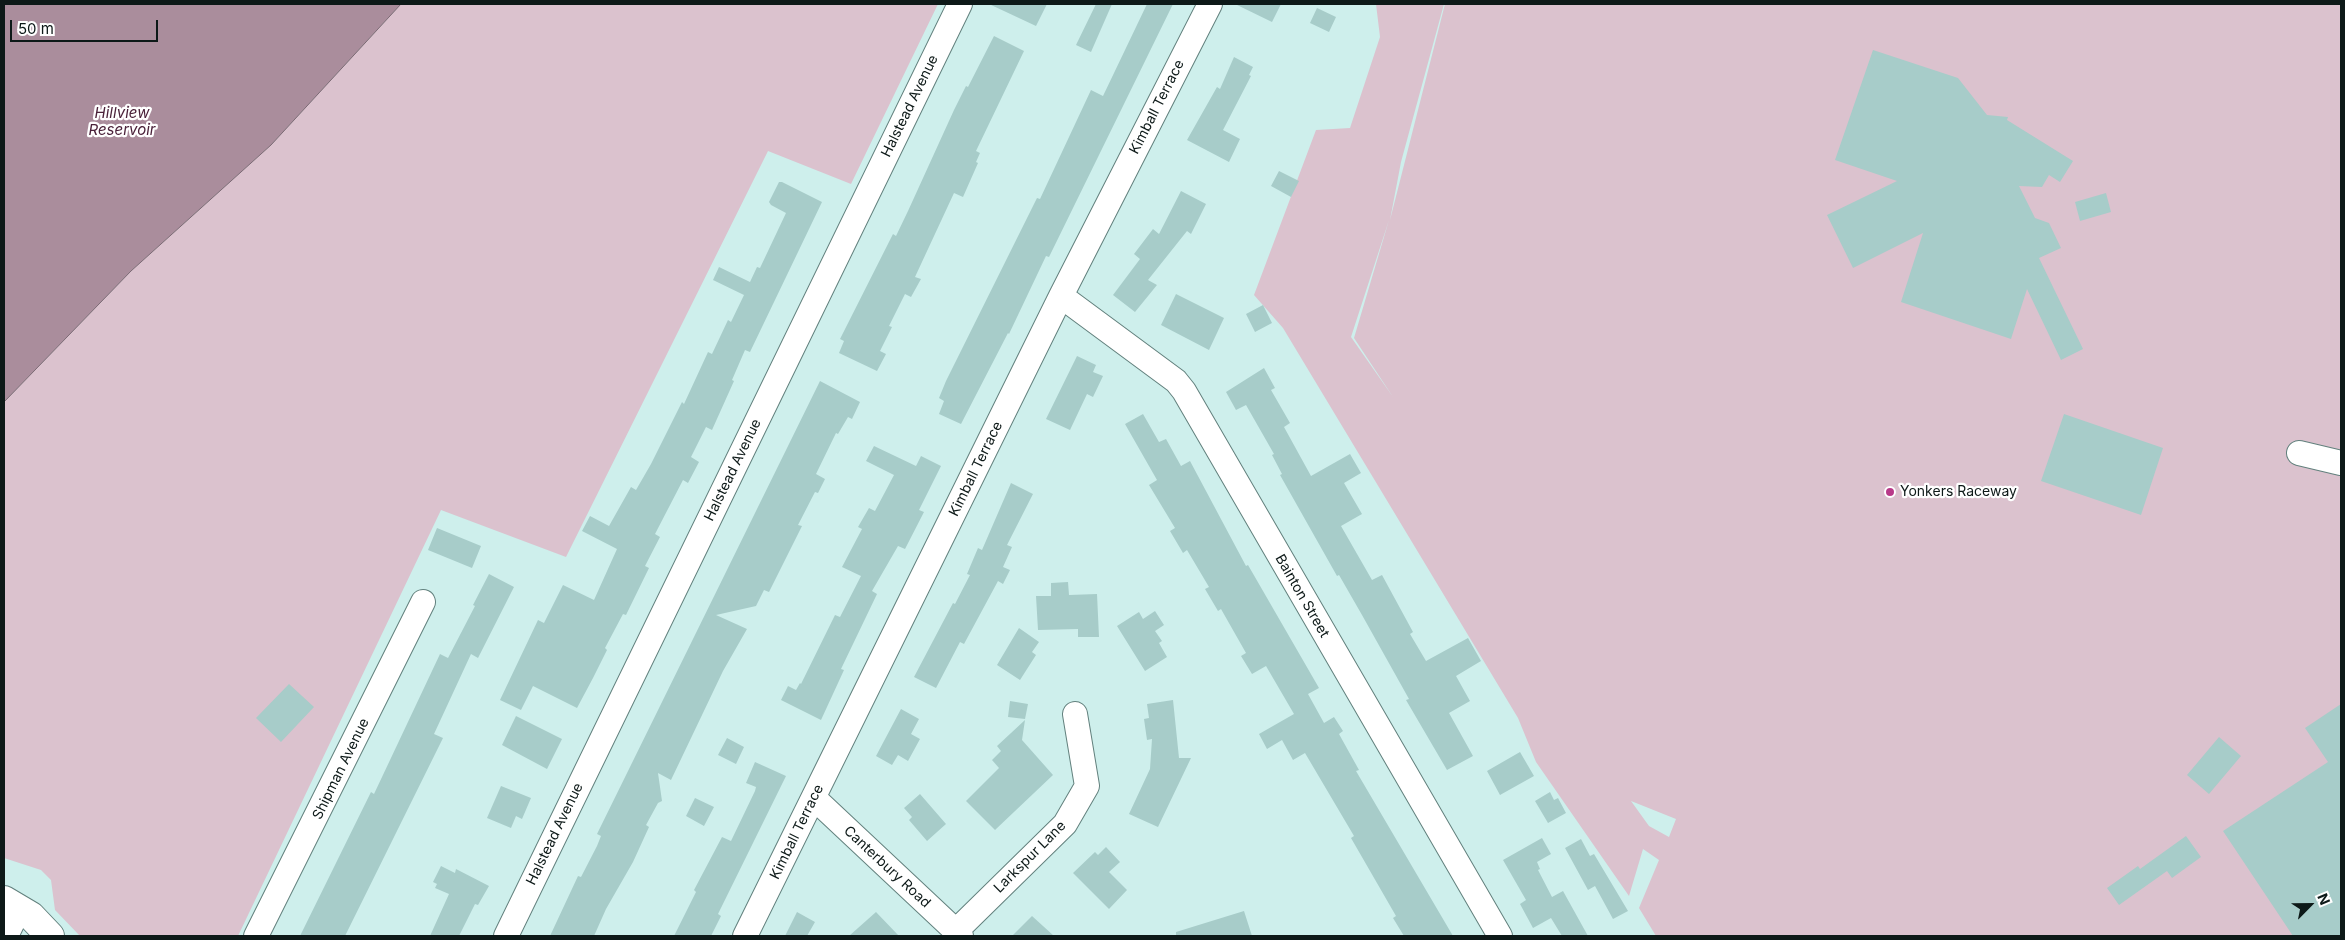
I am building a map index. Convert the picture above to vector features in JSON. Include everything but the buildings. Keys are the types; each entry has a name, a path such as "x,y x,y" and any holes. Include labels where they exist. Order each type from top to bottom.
{"street":[{"name":"Halstead Avenue","path":"506,936 960,4"},
{"name":"Kimball Terrace","path":"745,936 1061,296 1210,4"},
{"name":"Bainton Street","path":"1061,296 1176,381 1184,391 1500,936"},
{"path":"2299,453 2341,463"},
{"name":"Shipman Avenue","path":"256,936 423,602"},
{"name":"Larkspur Lane","path":"959,934 1065,824 1087,786 1075,714"},
{"name":"Canterbury Road","path":"814,798 959,934"},
{"path":"6,936 11,904 30,916 50,936"}],"shaded area":[{"path":"401,4 938,4 851,184 768,151 566,557 441,510 238,936 80,936 55,910 51,880 41,870 4,858 4,402 131,271 271,145"},
{"name":"Yonkers Raceway","path":"1376,4 1444,4 1401,162 1390,220 1445,4 2341,4 2341,936 1656,936 1639,908 1659,860 1643,849 1629,896 1536,762 1518,718 1283,328 1254,295 1316,130 1350,128 1380,37","holes":["1389,220 1354,338 1393,397 1351,337","1631,801 1676,819 1669,837 1649,826"]}],"water":[{"name":"Hillview Reservoir","path":"4,4 401,4 271,145 131,271 4,402"}],"place":[{"name":"Yonkers Raceway","path":"1890,492"}]}
